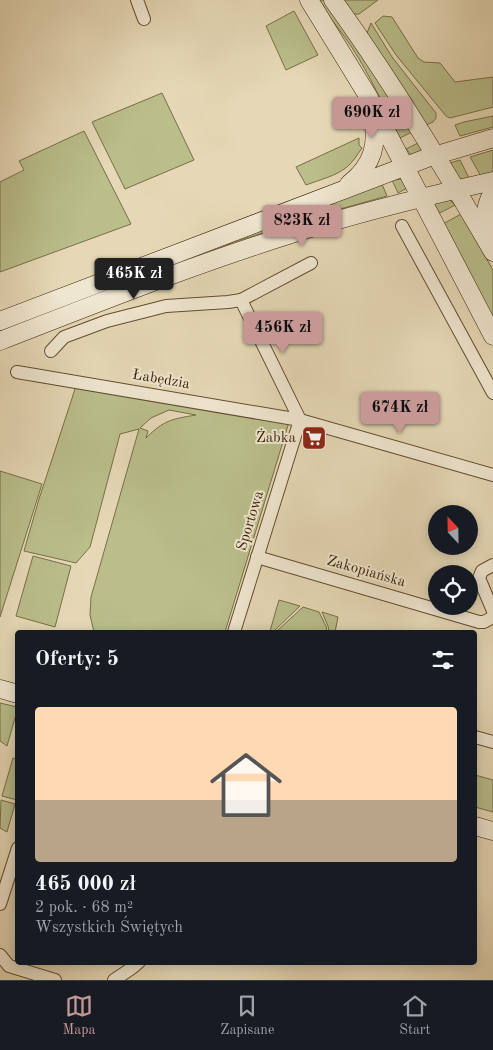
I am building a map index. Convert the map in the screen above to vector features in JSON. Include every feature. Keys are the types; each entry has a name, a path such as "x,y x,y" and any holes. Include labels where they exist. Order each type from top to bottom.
{"street":[{"path":"137,0 144,19"},
{"path":"310,0 368,96 493,336"},
{"path":"333,0 375,61 435,155 490,247"},
{"path":"331,194 357,178 371,157 374,149 375,133 368,96"},
{"path":"0,321 405,166 493,138"},
{"path":"0,341 196,266 252,247 354,215 493,181"},
{"path":"490,247 486,230 486,210 489,197 493,192"},
{"path":"402,226 493,393"},
{"path":"51,351 64,337 107,321 166,306 241,300 311,263"},
{"path":"241,300 300,420"},
{"name":"Łabędzia","path":"17,372 300,420 493,475"},
{"name":"Sportowa","path":"235,630 300,420"},
{"name":"Zakopiańska","path":"257,557 480,622 493,617"},
{"path":"493,565 482,571 479,578 493,611"},
{"path":"0,688 15,694"},
{"path":"0,693 15,695"},
{"path":"477,738 493,742"},
{"path":"477,827 493,832"},
{"path":"0,904 15,857"},
{"path":"0,955 9,966 55,980"},
{"path":"114,980 136,965"}],"green space":[{"path":"316,0 326,0 414,131 400,138 358,57 343,34"},
{"path":"341,0 378,0 359,14 352,14"},
{"path":"294,11 318,55 286,70 266,26"},
{"path":"383,16 392,17 418,58 424,62 440,63 455,82 493,77 493,107 450,118 446,116 396,55 375,23"},
{"path":"371,23 392,57 436,113 436,118 433,122 424,126 368,38 367,33"},
{"path":"162,93 194,160 125,189 92,122"},
{"path":"493,116 493,127 460,136 455,125 464,122"},
{"path":"84,131 131,224 0,272 0,182 24,170 19,161"},
{"path":"359,138 359,145 362,148 347,167 333,175 306,185 296,167"},
{"path":"420,142 423,150 413,157 406,149"},
{"path":"493,150 493,176 482,178 470,157"},
{"path":"460,160 470,180 459,180 450,163"},
{"path":"402,179 407,188 398,193 392,180"},
{"path":"381,182 387,196 234,242 174,268 175,260"},
{"path":"449,199 455,205 436,215 433,202"},
{"path":"461,214 493,270 493,322 441,225"},
{"path":"76,386 289,422 226,630 94,630 90,615 91,597 139,429 120,434 90,547 76,563 24,551","holes":["169,410 196,415 163,424 146,438 148,431 140,428 151,418"]},
{"path":"0,471 42,484 0,617"},
{"path":"33,556 71,566 55,627 16,616"},
{"path":"279,600 300,606 275,630 270,630"},
{"path":"303,607 319,612 327,630 278,630"},
{"path":"322,612 338,617 335,630 329,630"},
{"path":"0,703 15,707 15,718 7,746 0,741"},
{"path":"13,758 15,758 15,799 2,796"},
{"path":"477,776 493,780 493,812 477,808"},
{"path":"1,800 15,804 7,832 0,828"}],"place":[{"name":"Żabka","path":"314,438"}]}
